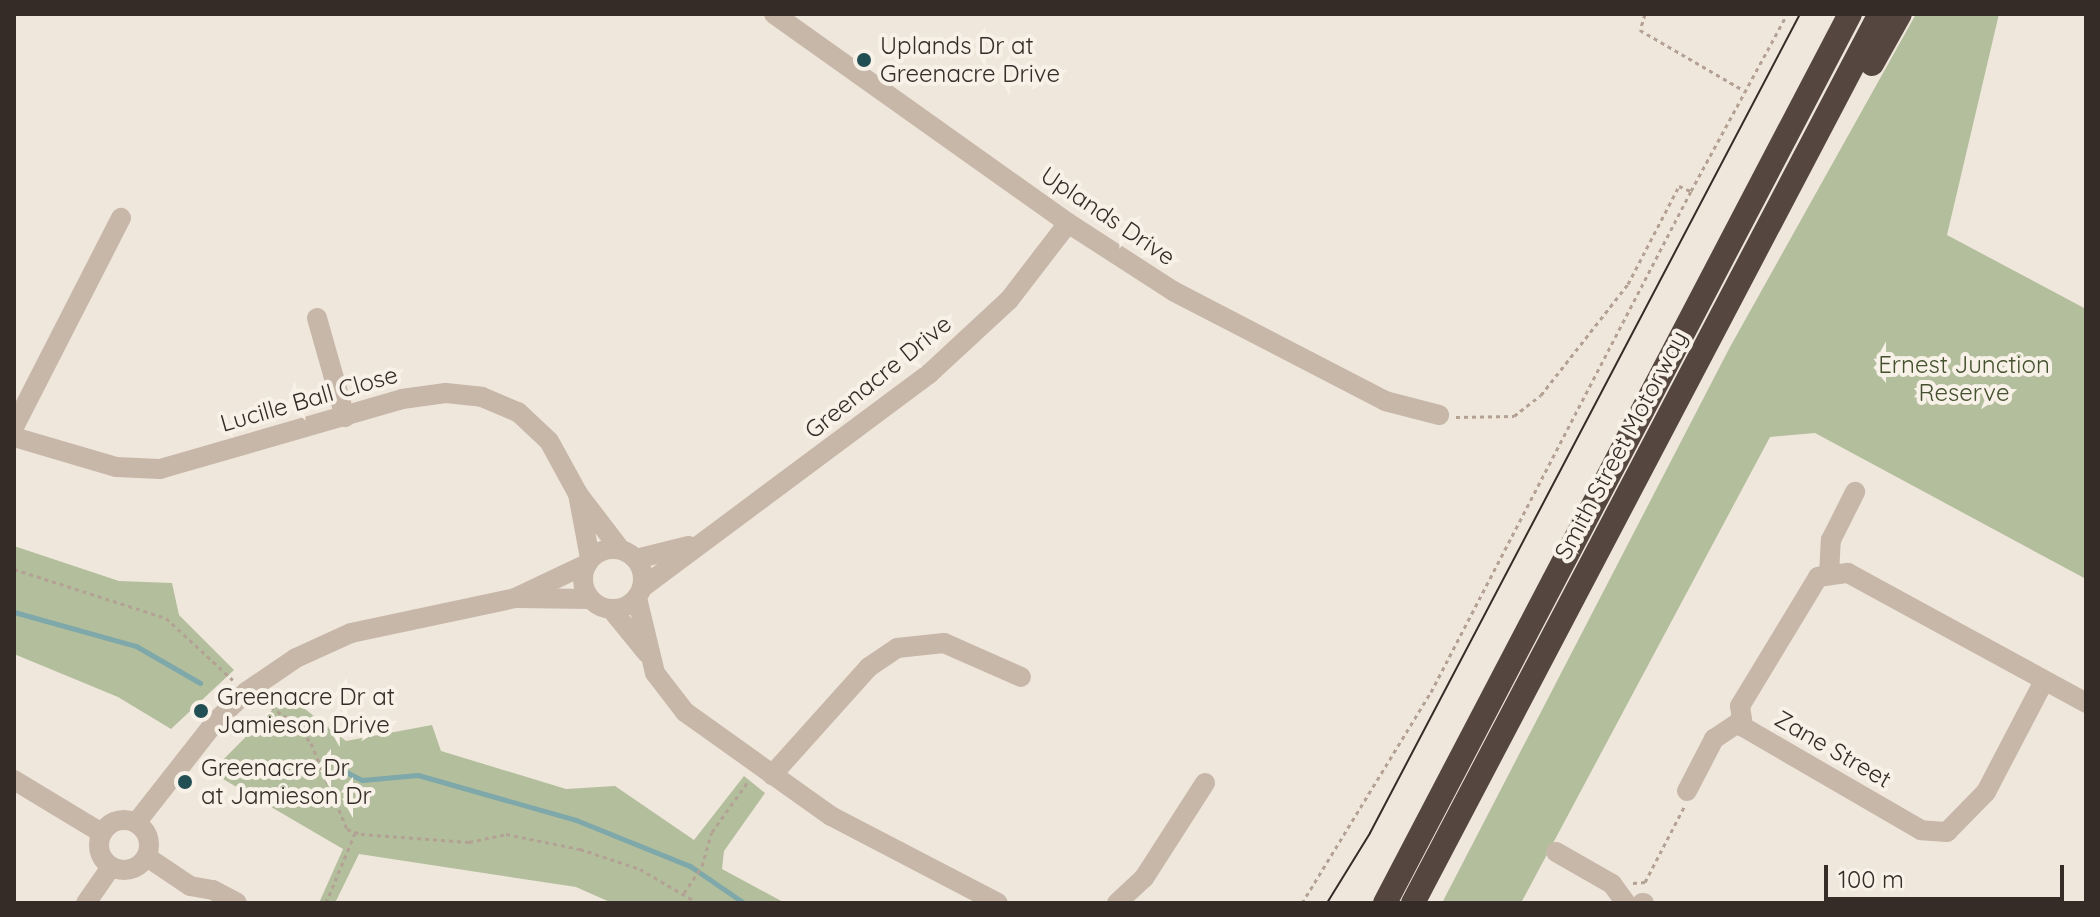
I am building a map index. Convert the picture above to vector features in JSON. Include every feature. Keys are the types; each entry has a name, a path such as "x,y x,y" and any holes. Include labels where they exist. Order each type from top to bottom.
{"highway":[{"name":"Smith Street Motorway","path":"1385,903 1850,14"},
{"name":"Smith Street Motorway","path":"1413,903 1880,14"},
{"path":"1794,178 1831,137 1900,14"},
{"path":"1367,903 1413,851"}],"street":[{"name":"Uplands Drive","path":"774,14 1068,223 1173,291 1272,346 1385,401 1439,415"},
{"path":"14,427 121,218"},
{"name":"Greenacre Drive","path":"640,593 696,544 929,374 1009,300 1068,223"},
{"path":"317,318 345,417"},
{"name":"Lucille Ball Close","path":"14,437 116,467 160,469 426,394 482,397 535,425 562,460 578,494 628,554"},
{"path":"1855,492 1831,540 1829,575 1848,573 2086,703"},
{"name":"Lucille Ball Close","path":"578,494 588,561"},
{"name":"Greenacre Drive","path":"628,554 696,544"},
{"path":"515,598 604,550 628,554 640,593 647,653"},
{"path":"588,561 583,582 590,599"},
{"name":"Zane Street","path":"1829,575 1818,577 1747,693 1740,706 1743,727 1921,830 1947,832 1986,792 2044,681"},
{"path":"611,609 640,593"},
{"path":"136,823 216,721 246,692 296,658 351,633 515,598 590,599 611,609 647,653 674,702 765,770 831,816 998,903"},
{"path":"765,770 869,667 897,648 944,643 1021,677"},
{"path":"1687,791 1714,739 1742,720"},
{"path":"14,780 102,833"},
{"path":"1117,903 1144,878 1205,783"},
{"path":"119,820 136,823 149,841 147,857 127,870 111,867 100,853 102,833 119,820"},
{"path":"1556,852 1612,884 1626,903"},
{"path":"147,857 190,886 202,903"},
{"path":"86,903 111,867"},
{"path":"190,886 213,890 237,903"}],"path":[{"path":"1645,14 1640,30 1744,90"},
{"path":"1302,903 1431,692 1744,90 1787,14"},
{"path":"1439,415 1493,420 1532,406 1628,284 1679,186 1691,191"},
{"path":"14,569 166,618 233,680"},
{"path":"264,702 297,725 311,743 334,808 347,829 469,842 506,834 580,849 640,869 698,903"},
{"path":"684,893 702,866 712,832 765,770"},
{"path":"1612,884 1645,882 1686,804 1687,791"},
{"path":"326,903 355,832"}],"green space":[{"name":"Ernest Junction Reserve","path":"1916,14 1999,14 1947,235 2086,309 2086,579 1815,433 1770,437 1521,903 1442,903 1730,347"},
{"path":"14,546 119,581 172,583 179,615 234,670 171,729 118,697 14,654"},
{"path":"287,695 346,741 432,725 441,751 566,789 615,786 694,840 744,776 765,793 724,851 722,869 785,903 612,903 576,887 359,854 335,903 319,903 343,849 211,772"}],"waterway":[{"path":"14,612 136,646 200,683"},
{"path":"344,771 362,780 418,775 576,820 690,866 744,903"}],"tram line":[{"path":"1327,903 1370,833 1800,14"}],"place":[{"name":"Uplands Dr at Greenacre Drive","path":"864,60"},
{"name":"Greenacre Dr at Jamieson Drive","path":"201,711"},
{"name":"Greenacre Dr at Jamieson Dr","path":"185,782"}]}
